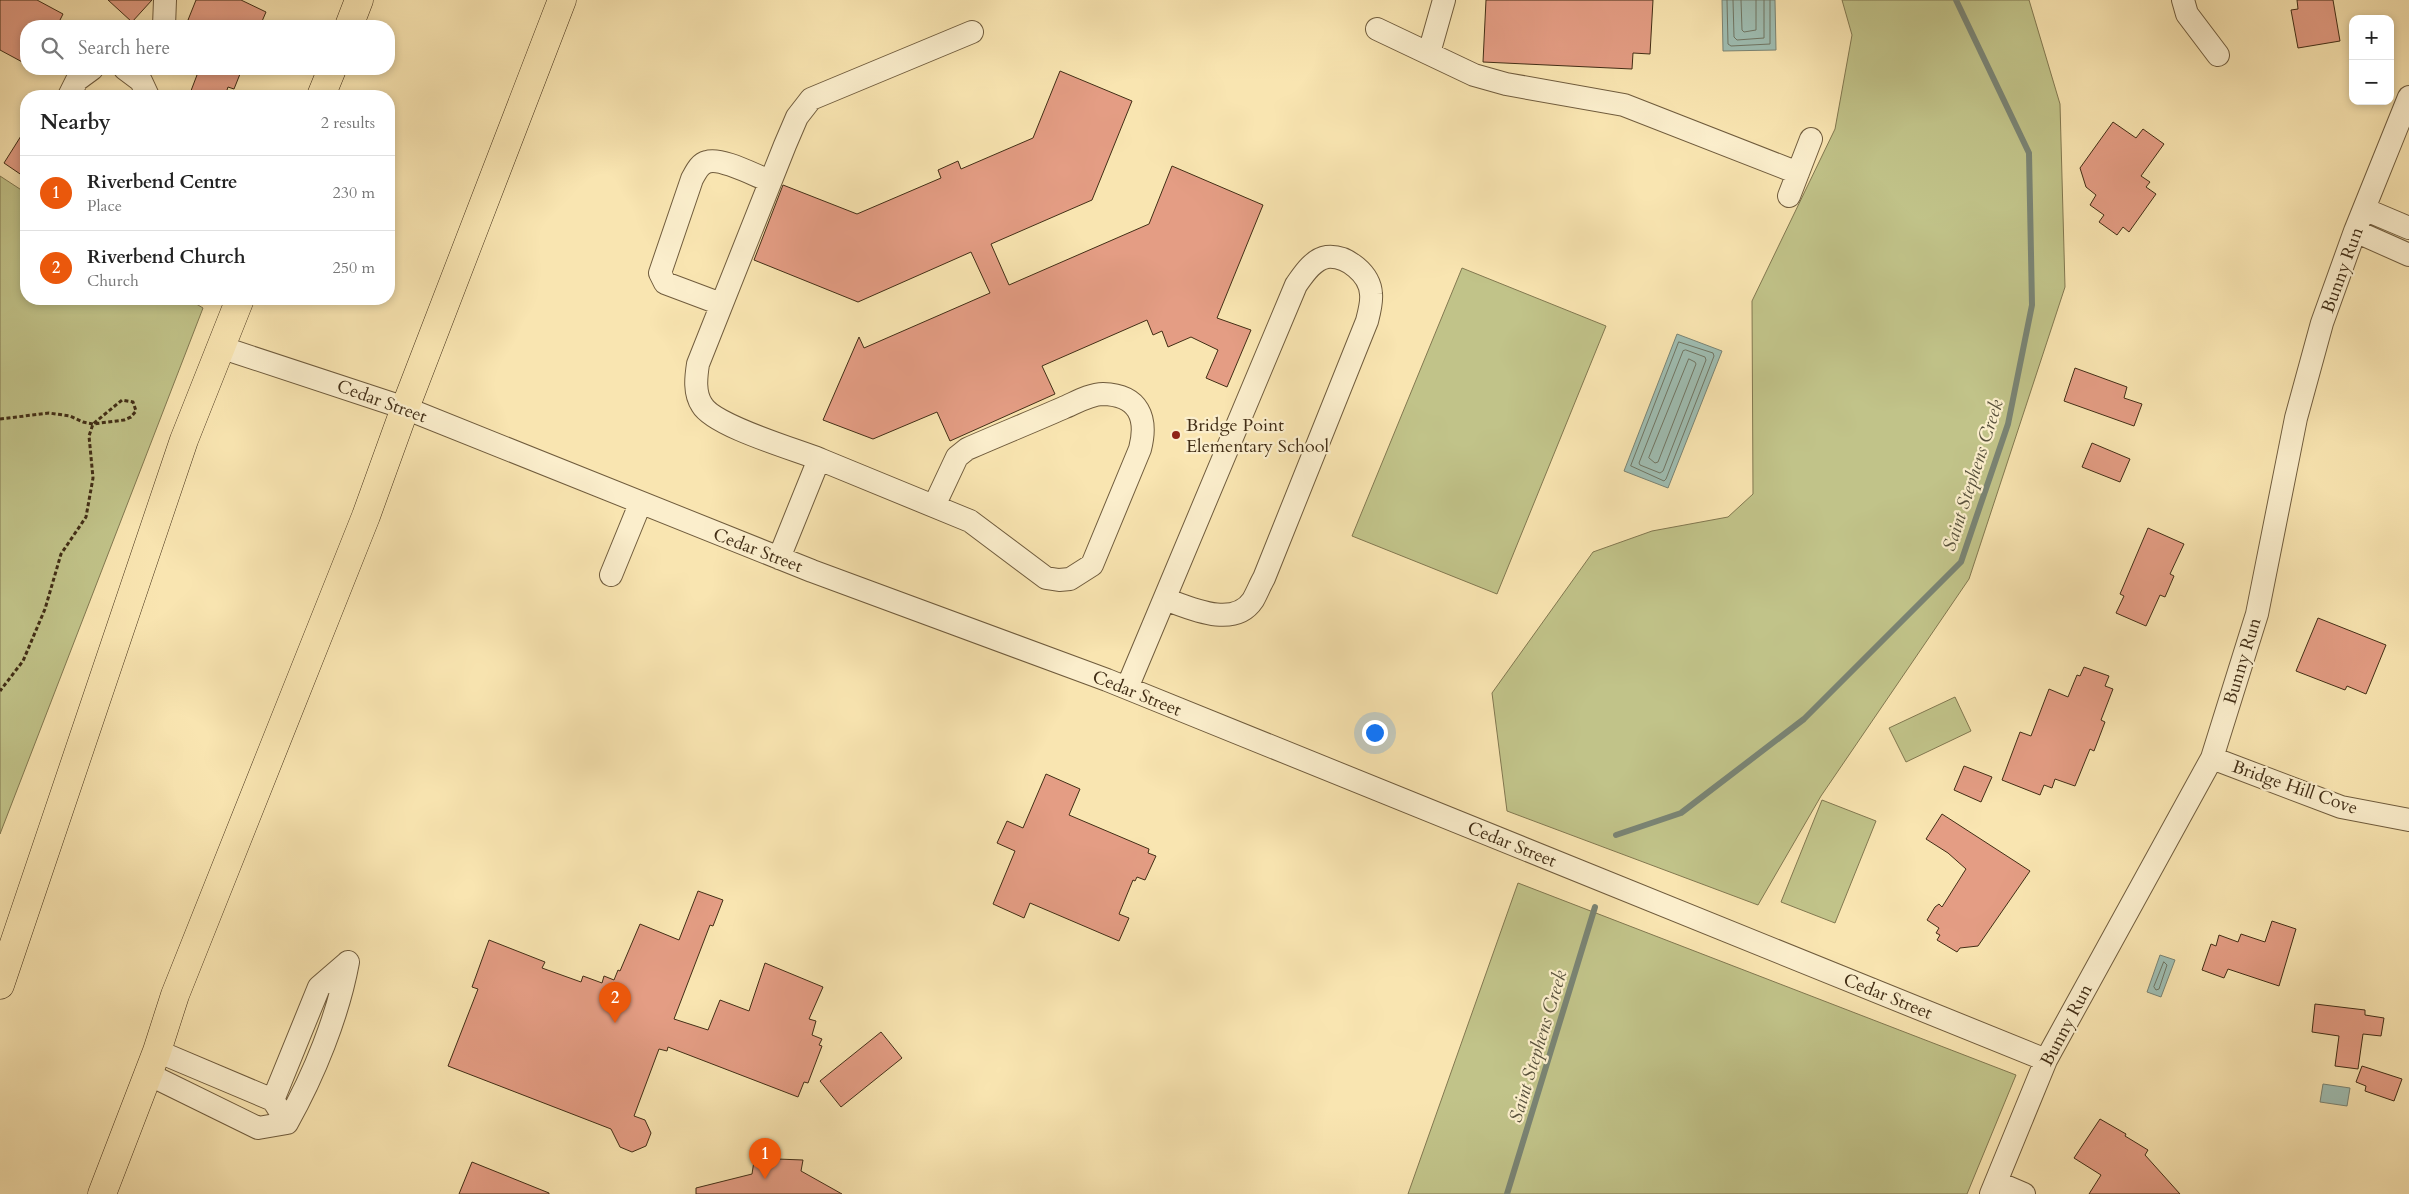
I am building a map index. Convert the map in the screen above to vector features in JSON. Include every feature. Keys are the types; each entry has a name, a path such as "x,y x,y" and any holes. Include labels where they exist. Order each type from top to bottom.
{"highway":[{"path":"351,20 359,0"},
{"path":"102,1194 175,995 366,516 405,408 562,0"},
{"path":"323,90 330,75"},
{"path":"0,985 184,440 238,305"}],"street":[{"path":"164,20 165,0"},
{"path":"1429,53 1444,0"},
{"path":"2182,0 2187,14 2218,55"},
{"path":"1377,30 1474,75 1506,84 1624,105 1798,173"},
{"path":"934,506 957,457 967,449 1102,394 1130,401 1136,406 1141,416 1143,436 1140,450 1092,565 1070,579 1046,578 970,521 819,459 722,422 702,405 695,384 698,364 770,181 797,117 811,99 972,32"},
{"path":"72,90 77,80 84,75"},
{"path":"137,75 145,90"},
{"name":"Bunny Run","path":"1994,1188 2046,1060 2212,758 2257,614 2296,418 2322,323 2364,208 2409,97"},
{"path":"1789,196 1811,140"},
{"path":"721,304 665,283 660,273 692,180 697,170 705,162 716,160 770,181"},
{"path":"2364,208 2409,228"},
{"path":"2355,232 2409,254"},
{"path":"1128,688 1165,599 1296,285 1308,268 1326,257 1348,260 1362,273 1372,293 1367,321 1264,578 1252,601 1235,614 1211,614 1165,599"},
{"name":"Cedar Street","path":"220,347 405,408 640,504 779,558 1128,688 2046,1060"},
{"path":"779,558 819,459"},
{"path":"611,575 640,504"},
{"name":"Bridge Hill Cove","path":"2212,758 2340,806 2409,820"},
{"path":"273,1100 319,987 348,962 343,989 304,1093 287,1123"},
{"path":"152,1062 273,1100 287,1123"},
{"path":"152,1062 258,1128 287,1123"},
{"path":"1994,1188 2024,1194"}],"path":[{"path":"0,419 49,413 70,416 93,424 124,420 131,417 136,411 134,402 122,400 93,424 89,436 93,478 86,517 61,554 44,609 23,661 0,691"}],"green space":[{"path":"1842,0 2029,0 2060,104 2065,287 1969,579 1821,796 1758,905 1507,811 1492,693 1593,552 1652,531 1728,517 1753,494 1752,301 1835,129 1852,35"},
{"path":"0,176 20,189 20,305 198,305 203,308 0,834"},
{"path":"1462,268 1606,326 1497,594 1352,536"},
{"path":"1955,697 1971,731 1906,762 1889,728"},
{"path":"1822,800 1876,821 1835,923 1781,902"},
{"path":"1518,883 2016,1075 1967,1194 1408,1194"}],"water":[{"path":"1722,0 1775,0 1776,50 1723,51"},
{"path":"1677,334 1722,351 1668,488 1624,471"},
{"path":"2160,955 2175,960 2161,997 2147,992"},
{"path":"2323,1084 2350,1088 2347,1106 2320,1102"}],"building":[{"path":"0,0 37,0 63,14 60,20 20,20 20,61 0,50"},
{"path":"108,0 152,0 134,20 130,20"},
{"path":"196,0 241,0 266,12 263,20 188,20"},
{"path":"1486,0 1653,0 1650,54 1633,53 1632,69 1483,62"},
{"path":"2297,0 2333,0 2340,41 2298,48 2291,10 2298,9"},
{"path":"1060,71 1132,101 1092,200 991,244 1009,285 1149,224 1172,166 1263,205 1217,318 1251,330 1227,387 1206,378 1218,350 1191,337 1168,347 1162,331 1153,335 1147,320 1042,366 1055,394 950,441 937,412 873,439 823,420 859,337 864,348 990,293 971,252 858,302 754,260 783,185 857,214 941,178 938,170 958,161 961,169 1033,138"},
{"path":"197,75 240,75 234,89 228,87 227,90 191,90"},
{"path":"2113,122 2136,138 2143,129 2164,144 2141,176 2150,182 2146,187 2156,194 2129,232 2123,227 2117,235 2099,222 2104,215 2090,205 2096,195 2086,187 2080,168"},
{"path":"20,138 20,174 4,163"},
{"path":"2075,368 2127,387 2124,398 2142,404 2134,426 2064,401"},
{"path":"2092,443 2130,459 2120,482 2082,467"},
{"path":"2148,528 2184,544 2170,574 2174,576 2165,597 2160,595 2146,626 2116,613 2124,596 2120,594"},
{"path":"2318,618 2386,645 2366,694 2347,686 2345,690 2296,671"},
{"path":"2084,667 2109,676 2105,686 2113,689 2101,720 2105,722 2094,751 2090,749 2075,786 2055,779 2052,788 2044,785 2040,795 2002,780 2020,732 2031,736 2049,689 2068,697 2077,675 2080,676"},
{"path":"1964,766 1992,777 1981,802 1954,790"},
{"path":"1046,774 1080,789 1069,815 1149,849 1148,853 1156,856 1145,880 1137,877 1135,881 1133,880 1119,914 1129,918 1119,941 1030,903 1024,918 993,904 1015,851 997,843 1007,821 1023,828"},
{"path":"1942,814 2030,871 1978,946 1960,948 1957,952 1937,940 1940,935 1936,933 1939,928 1927,920 1935,907 1939,904 1942,907 1966,869 1948,853 1926,839"},
{"path":"698,891 723,900 713,926 710,925 674,1019 708,1030 720,1000 749,1011 765,963 823,987 809,1019 816,1021 812,1035 822,1039 819,1045 822,1046 808,1083 804,1082 798,1097 668,1047 667,1051 659,1049 634,1116 645,1120 651,1133 646,1146 632,1152 620,1147 611,1129 448,1066 478,989 472,987 489,940 545,962 542,968 581,982 583,976 602,983 604,976 614,980 618,970 620,971 640,924 679,940"},
{"path":"2272,921 2296,929 2279,986 2228,969 2224,978 2202,970 2211,944 2216,946 2219,935 2238,942 2241,934 2265,942"},
{"path":"2315,1004 2365,1010 2365,1015 2384,1018 2381,1036 2363,1034 2358,1069 2335,1066 2339,1036 2312,1032"},
{"path":"881,1032 902,1058 841,1107 820,1081"},
{"path":"2362,1066 2402,1079 2394,1101 2365,1091 2366,1086 2356,1082"},
{"path":"2100,1119 2126,1134 2125,1136 2148,1150 2145,1155 2180,1194 2089,1194 2101,1175 2074,1158"},
{"path":"777,1159 803,1160 801,1171 842,1194 696,1194 696,1188 752,1174 754,1161 777,1162"},
{"path":"472,1162 549,1193 549,1194 459,1194"}],"waterway":[{"name":"Saint Stephens Creek","path":"1616,835 1681,813 1804,719 1961,562 2008,424 2032,305 2029,153 1956,0"},
{"name":"Saint Stephens Creek","path":"1507,1194 1595,907"}],"place":[{"name":"Bridge Point Elementary School","path":"1176,435"},
{"name":"Riverbend Church","path":"615,1023"},
{"name":"Riverbend Centre","path":"765,1179"}]}
